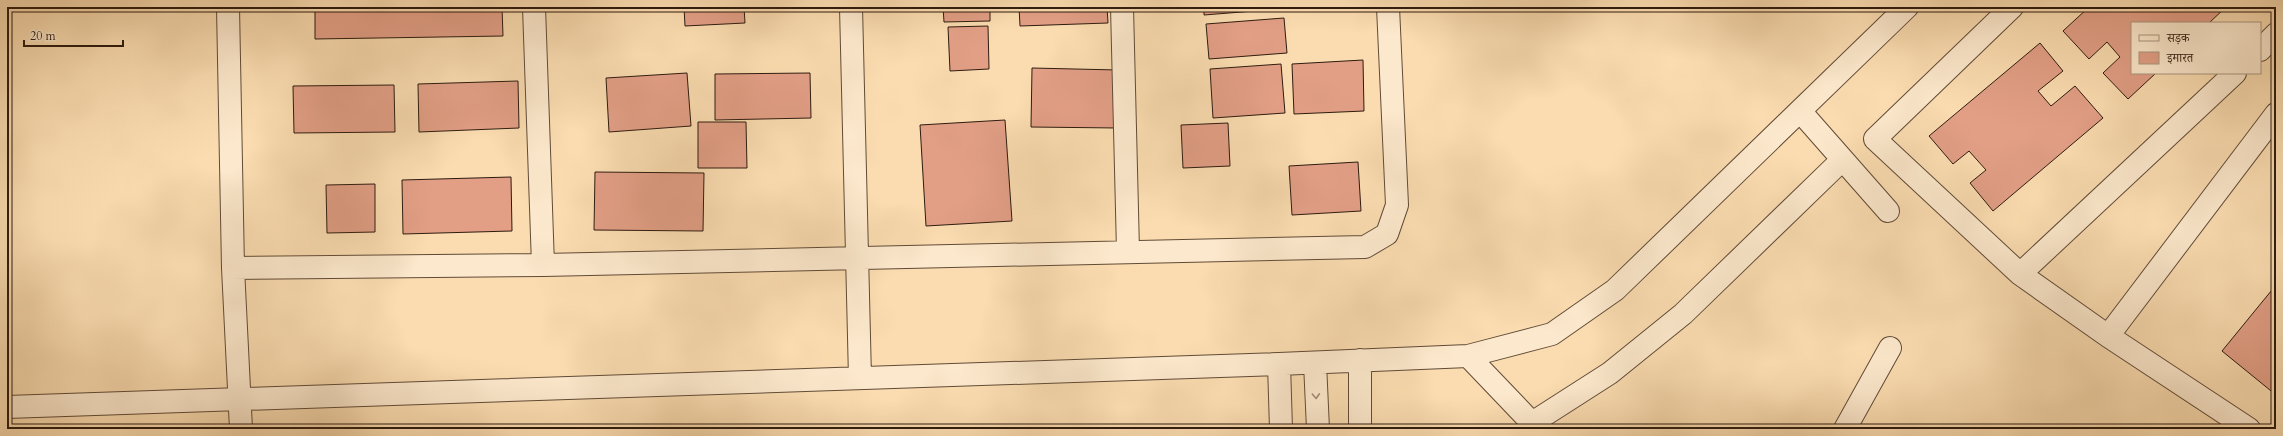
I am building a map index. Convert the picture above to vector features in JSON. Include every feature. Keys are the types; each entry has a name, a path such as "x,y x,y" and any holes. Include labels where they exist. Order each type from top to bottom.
{"street":[{"path":"228,7 232,268 241,429"},
{"path":"534,7 543,265"},
{"path":"851,7 860,378"},
{"path":"1122,7 1128,252"},
{"path":"232,268 543,265 1365,247 1387,234 1397,206 1388,7"},
{"path":"7,407 1315,363 1468,356 1552,334 1615,290 1907,7"},
{"path":"2012,7 1875,139 2020,274 2108,336 2249,429"},
{"path":"2261,49 2276,34"},
{"path":"2020,274 2235,74"},
{"path":"1800,111 1888,211"},
{"path":"2108,336 2276,114"},
{"path":"1468,356 1532,423 1610,373 1683,314 1842,160"},
{"path":"1845,429 1890,348"},
{"path":"1360,360 1360,429"},
{"path":"1315,363 1318,429"},
{"path":"1279,364 1281,429"}],"building":[{"path":"315,7 502,7 503,36 315,39"},
{"path":"684,7 744,7 745,23 685,26"},
{"path":"943,7 990,7 990,21 944,22"},
{"path":"1019,7 1107,7 1108,23 1020,26"},
{"path":"1204,7 1279,7 1279,9 1204,15"},
{"path":"2089,7 2226,7 2210,22 2131,22 2131,74 2155,74 2128,99 2103,73 2120,57 2107,42 2089,59 2063,31"},
{"path":"1284,18 1287,53 1209,59 1206,24"},
{"path":"988,26 989,69 950,71 948,27"},
{"path":"2040,43 2063,71 2038,91 2051,106 2075,86 2103,118 1993,211 1970,183 1986,170 1969,151 1953,164 1929,136"},
{"path":"1363,60 1364,111 1294,114 1292,64"},
{"path":"1281,64 1285,113 1213,118 1210,69"},
{"path":"1032,68 1118,70 1117,128 1031,127"},
{"path":"687,73 691,126 609,132 606,78"},
{"path":"810,73 811,118 715,120 715,74"},
{"path":"518,81 519,128 419,132 418,84"},
{"path":"394,85 395,132 294,133 293,86"},
{"path":"1005,120 1012,221 926,226 920,125"},
{"path":"698,122 746,122 747,168 698,168"},
{"path":"1228,123 1230,166 1183,168 1181,125"},
{"path":"1358,162 1361,211 1292,215 1289,166"},
{"path":"595,172 704,173 703,231 594,230"},
{"path":"511,177 512,231 403,234 402,180"},
{"path":"375,184 375,232 327,233 326,185"},
{"path":"2276,285 2276,395 2222,351"}]}
